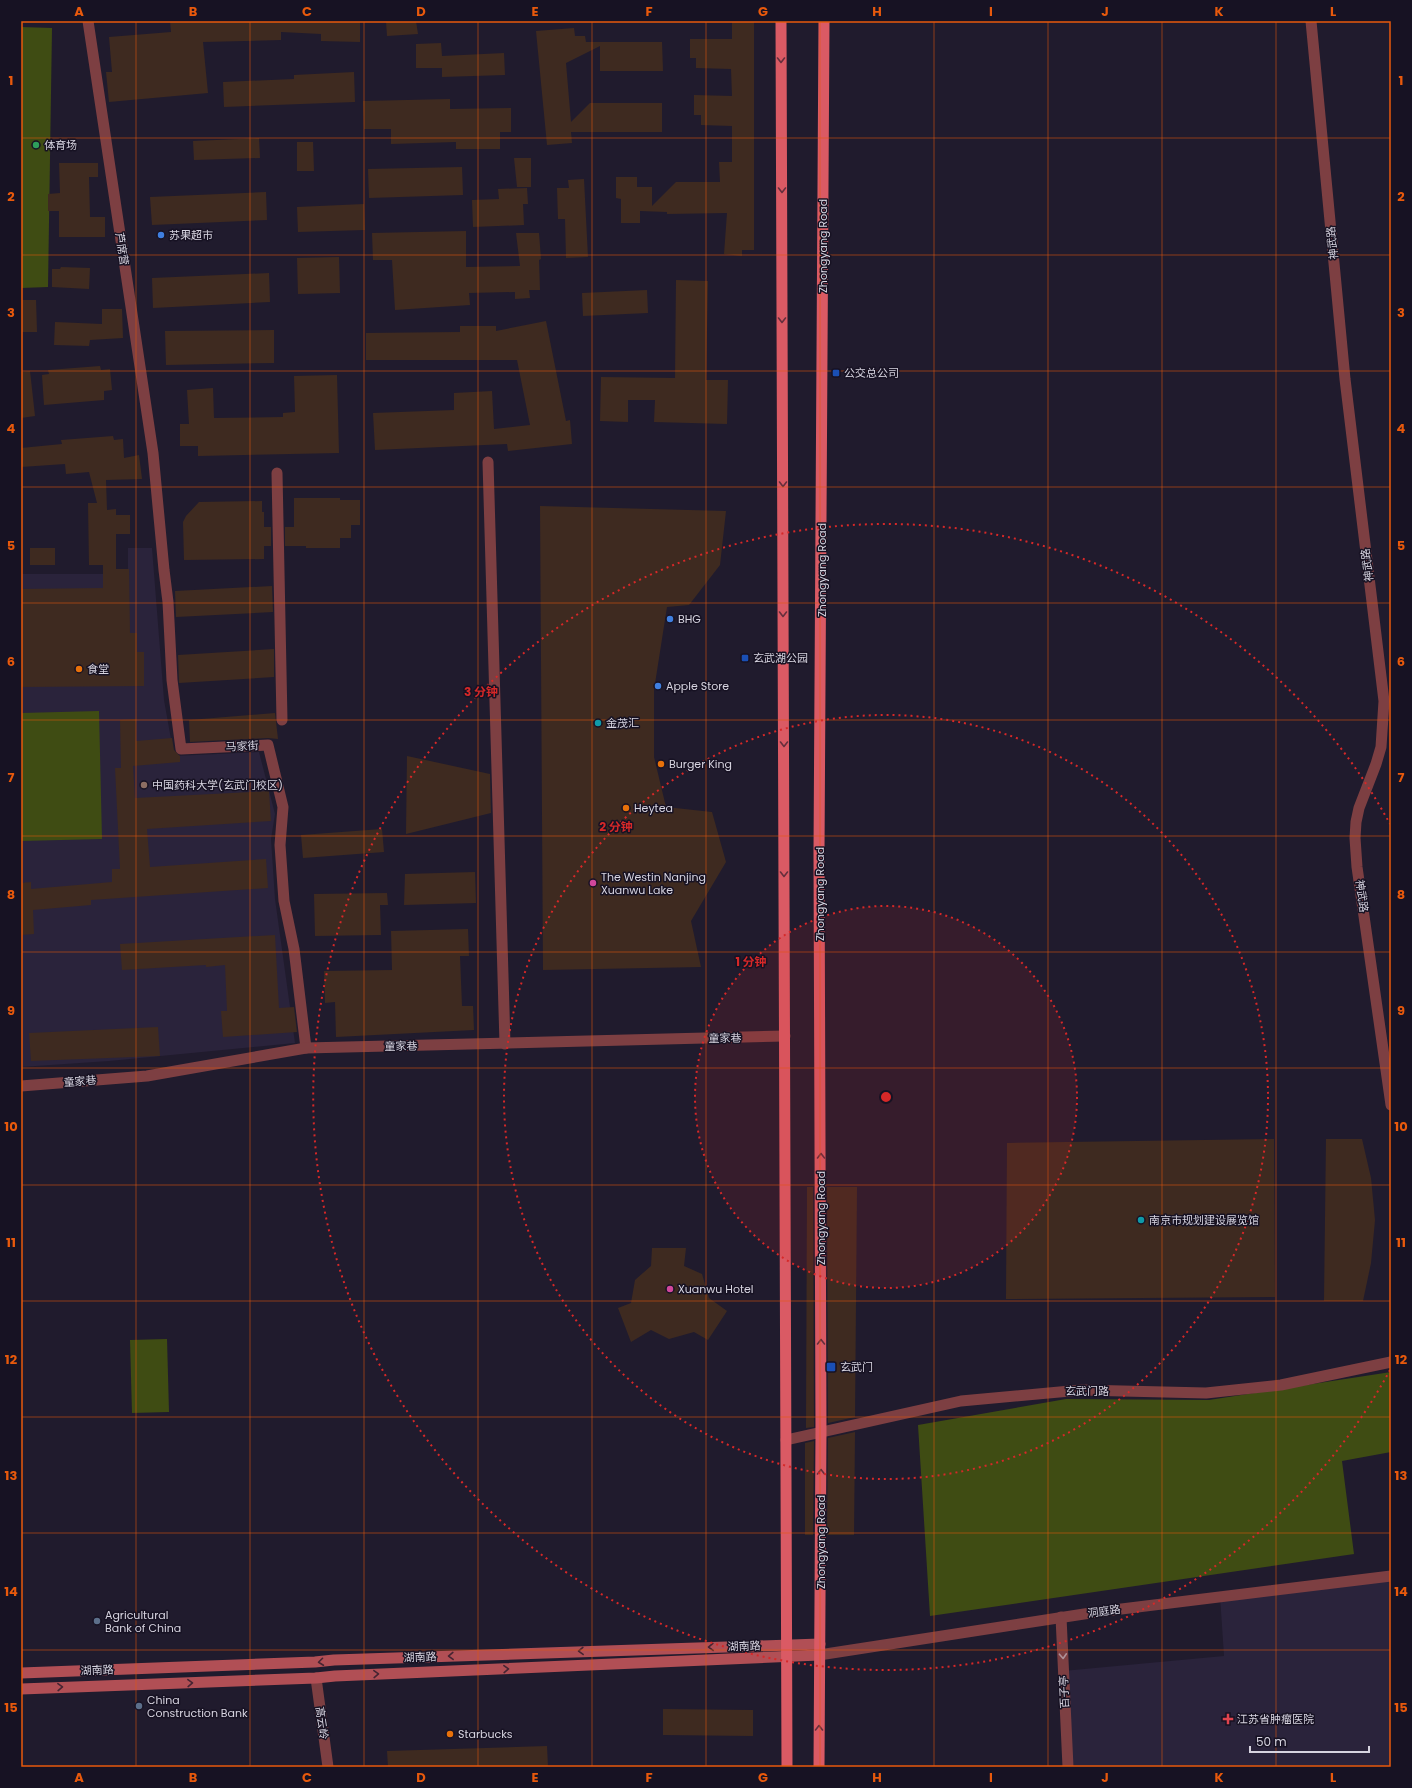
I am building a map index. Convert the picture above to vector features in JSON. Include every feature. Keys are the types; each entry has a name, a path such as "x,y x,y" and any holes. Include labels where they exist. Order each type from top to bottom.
{"main road":[{"path":"781,21 787,1767"},
{"name":"Zhongyang Road","path":"819,1767 822,1431 820,844 824,21"},
{"name":"湖南路","path":"21,1673 315,1662 350,1659 786,1645 819,1650"},
{"name":"湖南路","path":"21,1689 786,1658 819,1650"}],"street":[{"name":"芦席营","path":"88,21 152,445 155,478"},
{"name":"神武路","path":"1311,21 1345,378 1384,701 1381,747 1359,808 1355,838 1357,867 1391,1105"},
{"path":"488,462 506,1044"},
{"path":"277,473 282,720"},
{"name":"马家街","path":"155,478 168,602 172,680 181,749 268,745 283,807 280,845 284,901 294,949 306,1048"},
{"name":"童家巷","path":"21,1086 147,1076 306,1048 784,1036"},
{"name":"玄武门路","path":"786,1440 961,1401 1080,1390 1206,1393 1281,1385 1391,1362"},
{"name":"洞庭路","path":"819,1650 1112,1610 1391,1576"},
{"name":"百子亭","path":"1061,1617 1068,1767"},
{"name":"高云岭","path":"316,1678 328,1767"}],"shaded area":[{"name":"中国药科大学(玄武门校区)","path":"128,548 152,548 164,700 174,756 259,752 275,814 271,839 275,899 295,1043 109,1061 21,1067 21,574 128,574"},
{"name":"江苏省肿瘤医院","path":"1391,1576 1391,1767 1068,1767 1063,1671 1224,1656 1220,1596"}],"green space":[{"name":"体育场","path":"21,27 52,28 48,287 21,288"},
{"path":"99,711 102,839 21,841 21,713"},
{"path":"167,1339 169,1412 132,1413 130,1340"},
{"path":"1391,1372 1391,1452 1342,1461 1354,1554 930,1616 918,1425 1066,1399 1209,1400"}],"building":[{"path":"170,21 360,21 360,42 321,41 321,34 281,32 281,40 203,42 208,93 109,102 106,72 112,72 109,37 171,32"},
{"path":"386,21 416,21 418,34 387,36"},
{"path":"732,21 754,21 754,250 742,250 742,256 724,254 727,213 667,214 667,212 640,211 640,223 621,223 621,199 616,198 616,177 637,177 637,187 652,187 652,206 676,182 720,182 719,162 732,162 732,126 701,125 701,115 694,115 694,95 732,96 731,69 696,68 696,58 690,58 690,39 732,39"},
{"path":"574,28 575,36 585,36 586,42 662,42 663,71 600,71 600,46 566,63 571,122 590,103 662,103 662,132 571,132 572,143 547,145 536,31"},
{"path":"441,43 442,56 504,53 505,75 442,77 442,68 416,68 416,44"},
{"path":"354,72 355,102 224,107 223,82 294,79 294,75"},
{"path":"450,99 450,109 511,108 511,132 500,132 500,149 456,149 456,142 391,144 391,129 364,129 363,101"},
{"path":"259,138 260,158 194,160 193,141"},
{"path":"297,142 313,142 314,171 297,171"},
{"path":"514,158 531,158 531,187 517,187"},
{"path":"59,163 98,163 98,177 89,177 90,217 105,217 105,237 59,237 59,211 48,211 48,194 60,193"},
{"path":"462,167 463,195 369,198 368,169"},
{"path":"584,179 588,257 566,258 565,219 558,219 557,188 569,188 568,180"},
{"path":"527,188 528,204 523,204 524,225 473,227 472,200 499,199 498,189"},
{"path":"266,192 267,220 152,225 150,197"},
{"path":"364,204 365,230 298,232 297,207"},
{"path":"466,231 466,267 520,266 516,233 539,233 541,259 539,260 540,290 529,290 530,298 515,299 515,292 469,293 470,305 395,310 392,260 373,260 372,233"},
{"path":"339,257 340,293 298,294 297,258"},
{"path":"61,267 90,268 89,289 52,287 52,269 60,269"},
{"path":"269,273 270,302 153,308 152,278"},
{"path":"676,280 708,281 706,380 728,380 727,424 654,422 655,400 628,400 628,422 600,421 601,377 675,378"},
{"path":"647,290 648,313 583,316 582,293"},
{"path":"21,300 36,300 37,332 21,332"},
{"path":"102,309 122,309 123,338 90,340 89,346 54,345 55,322 102,324"},
{"path":"546,321 566,421 570,420 572,444 508,451 507,444 375,450 373,413 454,410 454,393 492,391 494,429 530,425 517,360 366,360 366,333 460,332 460,326 496,326 496,331"},
{"path":"274,330 274,363 166,365 165,331"},
{"path":"100,366 101,370 110,369 112,390 104,391 104,400 44,405 42,375 49,374 48,370"},
{"path":"30,371 35,416 21,418 21,372"},
{"path":"337,375 339,453 198,456 198,446 180,446 180,424 189,424 187,390 213,388 214,418 283,417 283,413 295,412 294,376"},
{"path":"113,436 114,440 123,439 124,458 139,455 142,479 106,480 107,510 116,509 116,515 130,515 130,534 116,534 116,569 129,569 130,633 137,633 137,652 144,652 144,686 21,687 21,589 103,588 103,565 89,565 88,503 97,503 89,472 66,474 65,464 21,467 21,448 62,444 61,440"},
{"path":"294,498 340,498 340,500 360,500 360,525 351,525 351,538 340,538 340,548 306,548 306,546 285,546 285,527 294,527"},
{"path":"262,501 264,527 271,527 271,546 264,546 264,559 184,560 183,522 186,516 199,502"},
{"name":"金茂汇","path":"540,506 726,511 720,565 689,605 667,607 654,690 654,757 666,807 712,812 726,862 691,921 701,967 543,970"},
{"path":"30,548 55,548 55,565 30,565"},
{"path":"272,586 273,612 176,617 175,591"},
{"path":"274,649 274,677 179,683 178,655"},
{"path":"275,713 278,739 268,738 190,742 189,720"},
{"path":"136,719 136,741 172,738 174,750 180,756 180,762 133,766 135,798 269,791 271,821 147,829 150,867 266,859 268,888 91,900 91,905 33,910 34,934 21,935 21,883 31,882 31,889 112,882 112,869 120,869 115,768 121,768 120,720"},
{"path":"407,756 490,774 491,813 406,834"},
{"path":"382,829 384,852 303,858 301,835"},
{"path":"475,872 476,903 404,905 405,874"},
{"path":"387,893 388,905 380,905 381,935 315,936 314,894"},
{"path":"468,929 469,956 460,956 462,1006 473,1006 474,1030 336,1037 335,1002 325,1003 324,971 392,970 391,931"},
{"path":"275,935 279,1008 294,1007 297,1032 223,1037 221,1011 227,1011 225,965 122,970 120,944"},
{"path":"158,1027 160,1056 31,1061 29,1033"},
{"name":"南京市规划建设展览馆","path":"1274,1139 1275,1297 1006,1299 1007,1143"},
{"path":"1326,1139 1362,1139 1371,1178 1375,1220 1371,1263 1363,1301 1324,1301"},
{"path":"807,1187 813,1187 814,1427 806,1428"},
{"path":"827,1187 857,1187 855,1417 828,1423"},
{"name":"Xuanwu Hotel","path":"652,1248 686,1248 684,1266 702,1274 709,1298 727,1311 708,1340 694,1332 669,1339 651,1330 631,1342 618,1308 631,1303 635,1280 651,1266"},
{"path":"855,1432 854,1535 827,1535 828,1438"},
{"path":"814,1441 813,1535 805,1535 805,1443"},
{"path":"663,1709 753,1710 753,1736 663,1735"},
{"path":"547,1746 548,1767 388,1767 387,1751"}],"place":[{"name":"体育场","path":"36,145"},
{"name":"苏果超市","path":"161,235"},
{"name":"公交总公司","path":"836,373"},
{"name":"BHG","path":"670,619"},
{"name":"玄武湖公园","path":"745,658"},
{"name":"食堂","path":"79,669"},
{"name":"Apple Store","path":"658,686"},
{"name":"金茂汇","path":"598,723"},
{"name":"Burger King","path":"661,764"},
{"name":"中国药科大学(玄武门校区)","path":"144,785"},
{"name":"Heytea","path":"626,808"},
{"name":"The Westin Nanjing Xuanwu Lake","path":"593,883"},
{"name":"南京市规划建设展览馆","path":"1141,1220"},
{"name":"Xuanwu Hotel","path":"670,1289"},
{"name":"玄武门","path":"831,1367"},
{"name":"Agricultural Bank of China","path":"97,1621"},
{"name":"China Construction Bank","path":"139,1706"},
{"name":"江苏省肿瘤医院","path":"1228,1719"},
{"name":"Starbucks","path":"450,1734"}]}
